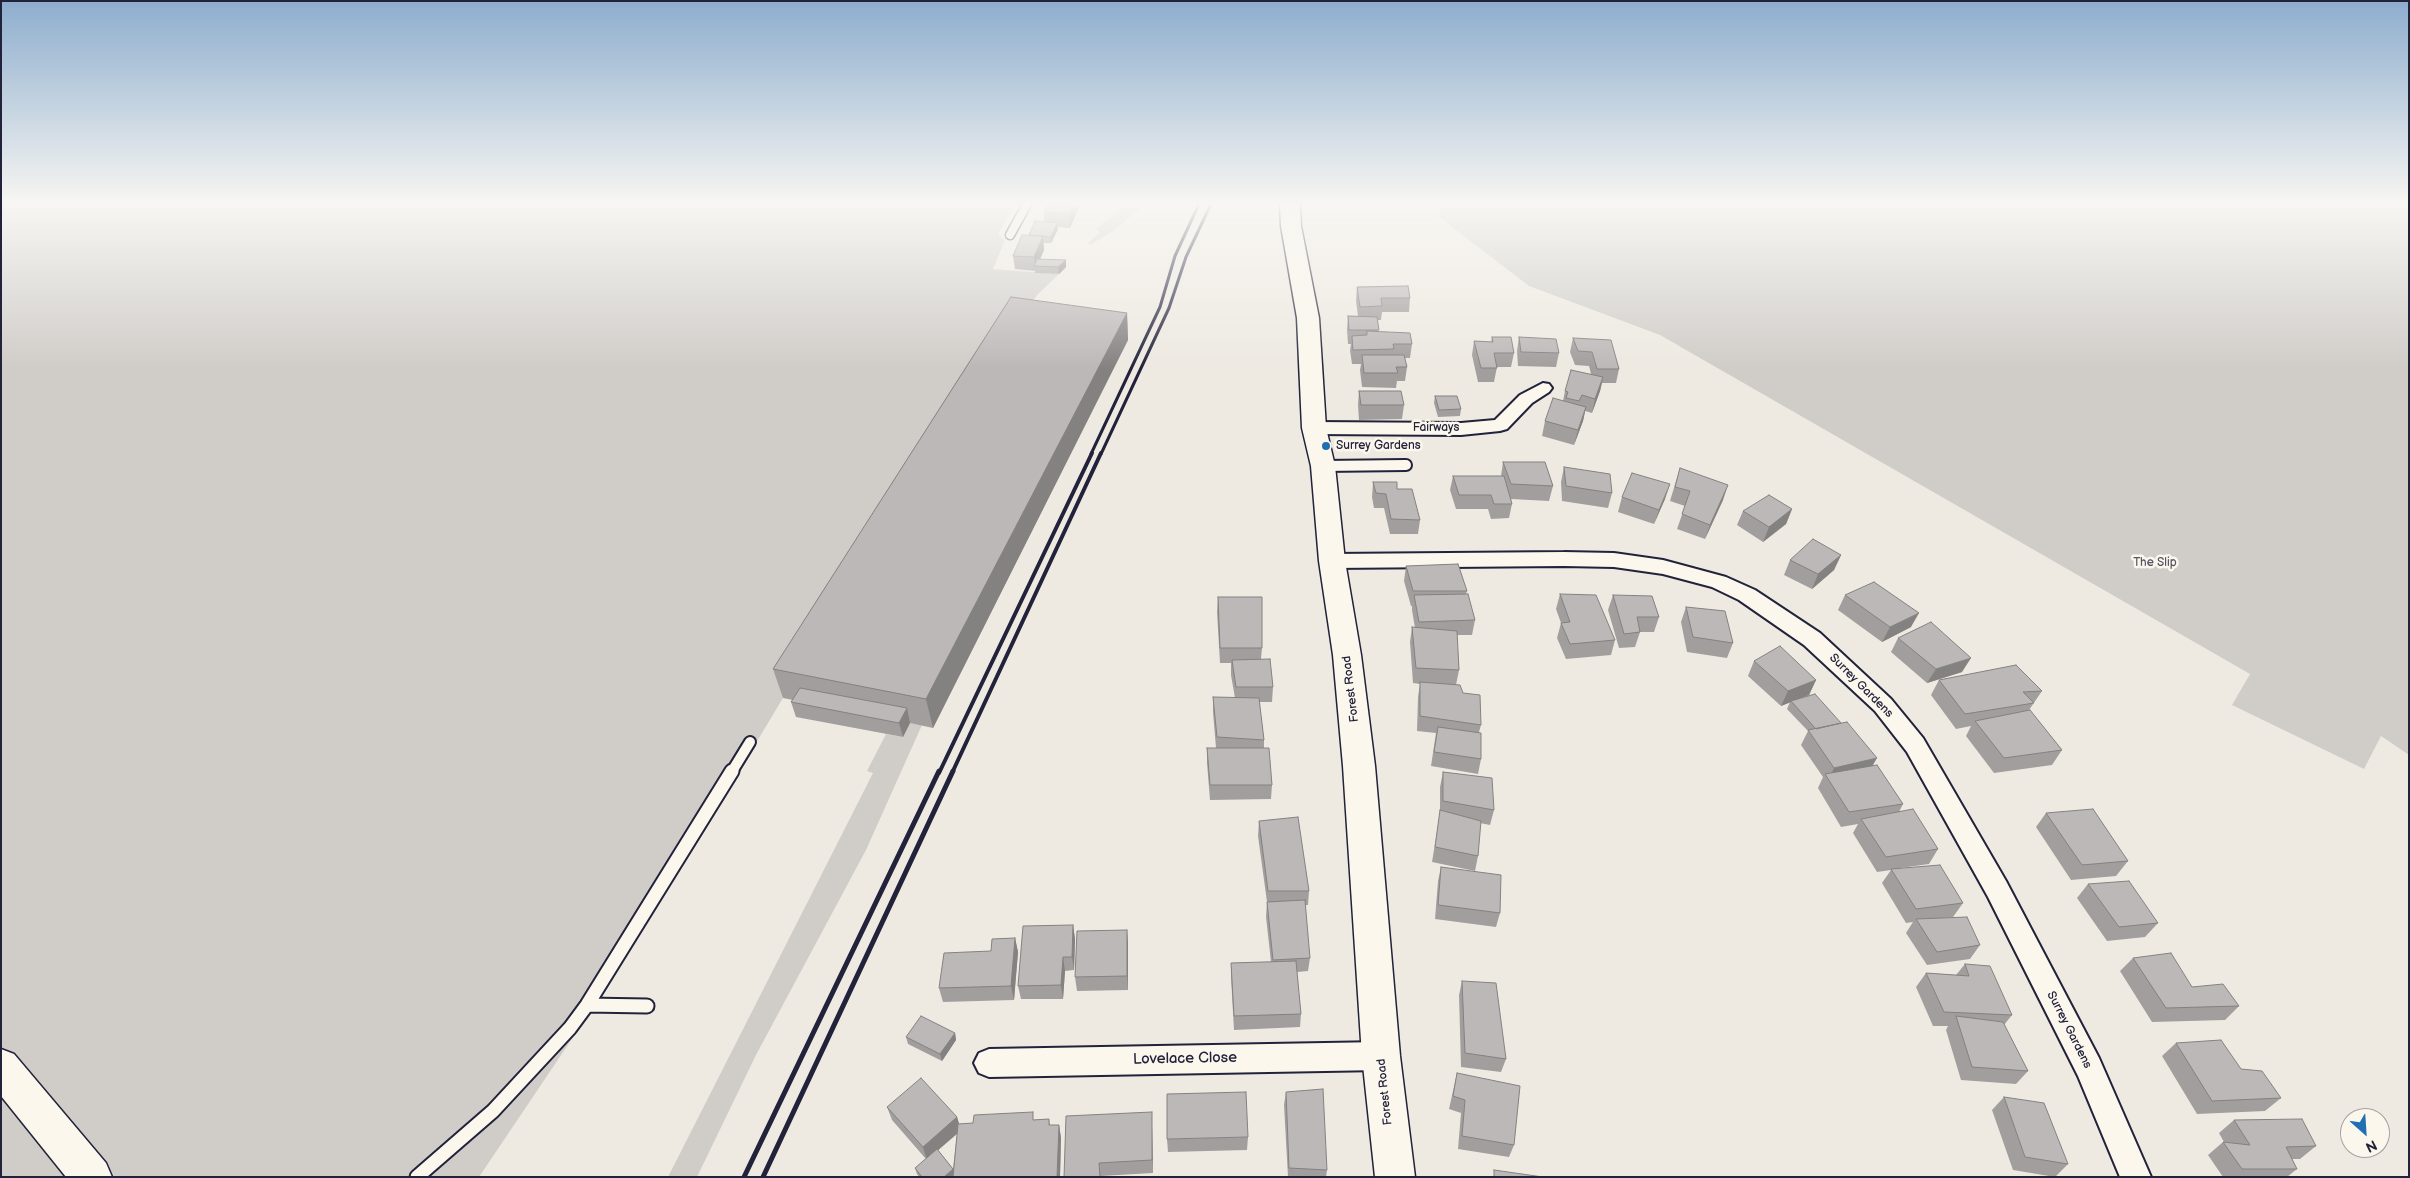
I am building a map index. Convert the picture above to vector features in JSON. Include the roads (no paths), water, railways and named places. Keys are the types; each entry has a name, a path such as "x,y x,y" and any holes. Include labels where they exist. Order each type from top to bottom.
{"street":[{"name":"Forest Road","path":"1297,259 1308,318 1314,428 1324,466 1332,561 1347,655 1359,766 1381,1056 1395,1177"},
{"name":"Fairways","path":"1314,428 1461,429 1500,425 1526,399 1543,388"},
{"name":"Surrey Gardens","path":"1332,561 1564,559 1614,560 1663,567 1719,582 1747,595 1812,639 1883,705 1915,745 1996,889 2080,1051 2136,1177"},
{"name":"Lovelace Close","path":"989,1062 1381,1056"},
{"path":"1,1067 92,1177"}],"lane":[{"path":"1324,466 1406,465"},
{"path":"417,1177 493,1111 570,1028 587,1005 750,742"},
{"path":"587,1005 647,1006"}],"railway":[{"path":"1091,454 1160,307 1174,259"},
{"path":"1101,454 1169,308 1185,259"},
{"path":"939,773 1092,453"},
{"path":"952,773 1101,453"},
{"path":"744,1177 939,771"},
{"path":"763,1177 953,771"}],"place":[{"name":"Surrey Gardens","path":"1326,446"}],"park label":[{"name":"The Slip","path":"2155,563"}]}
